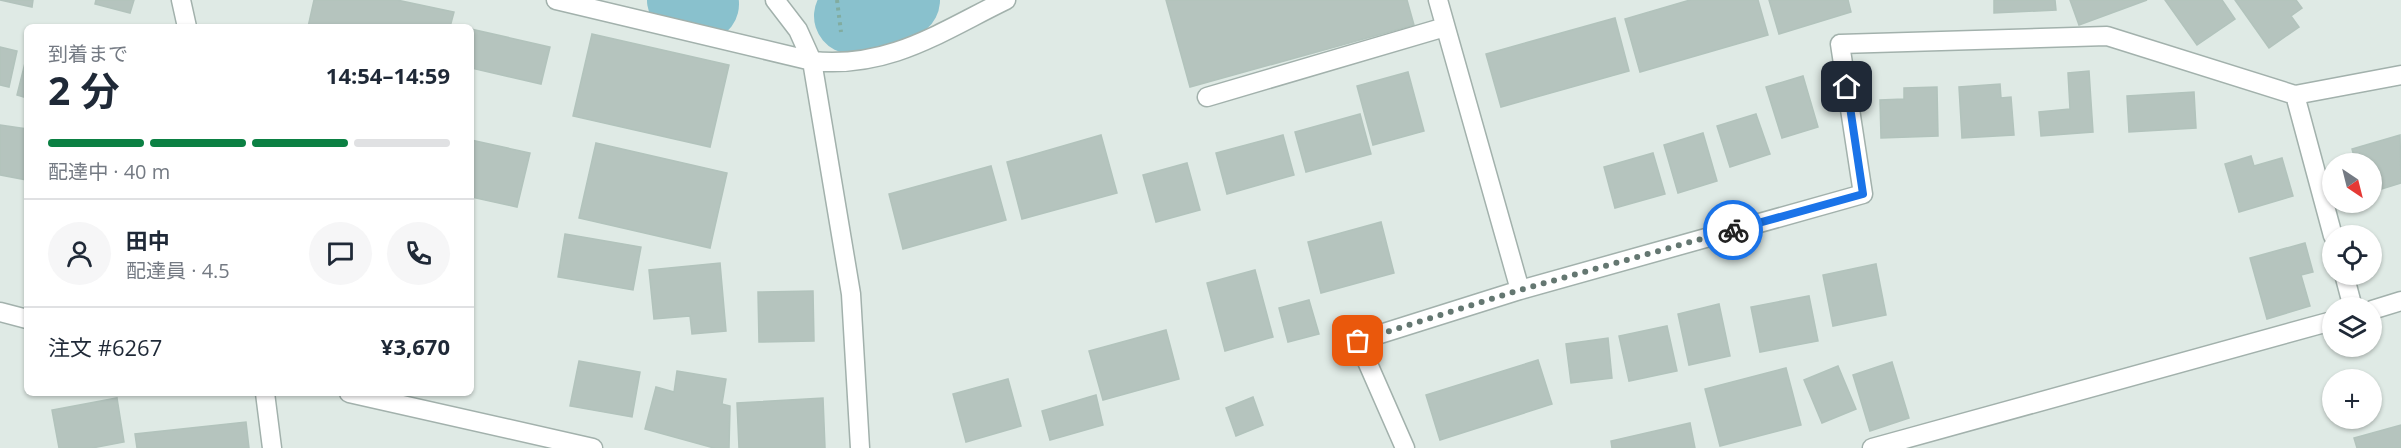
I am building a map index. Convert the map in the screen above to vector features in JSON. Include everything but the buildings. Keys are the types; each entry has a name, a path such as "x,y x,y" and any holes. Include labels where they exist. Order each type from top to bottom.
{"street":[{"path":"181,0 186,24"},
{"path":"556,0 812,61 862,61 897,53 1006,0"},
{"path":"775,0 798,30 812,61 851,294 860,448"},
{"path":"1438,0 1520,290"},
{"path":"1207,97 1445,27"},
{"path":"1405,448 1358,341 1520,290 1863,194 1840,44 2107,36 2295,95 2401,75"},
{"path":"2295,95 2330,225"},
{"path":"2382,307 2401,302"},
{"path":"0,312 24,318"},
{"path":"1872,448 2322,324"},
{"path":"265,396 272,448"},
{"path":"363,396 593,448"}],"path":[{"path":"837,0 841,34"}],"waterway":[{"path":"685,0 701,4"},
{"path":"852,16 902,0"}],"way so far":[{"path":"1358,341 1520,290 1733,230"}],"route":[{"path":"1733,230 1863,194 1847,87"}]}
